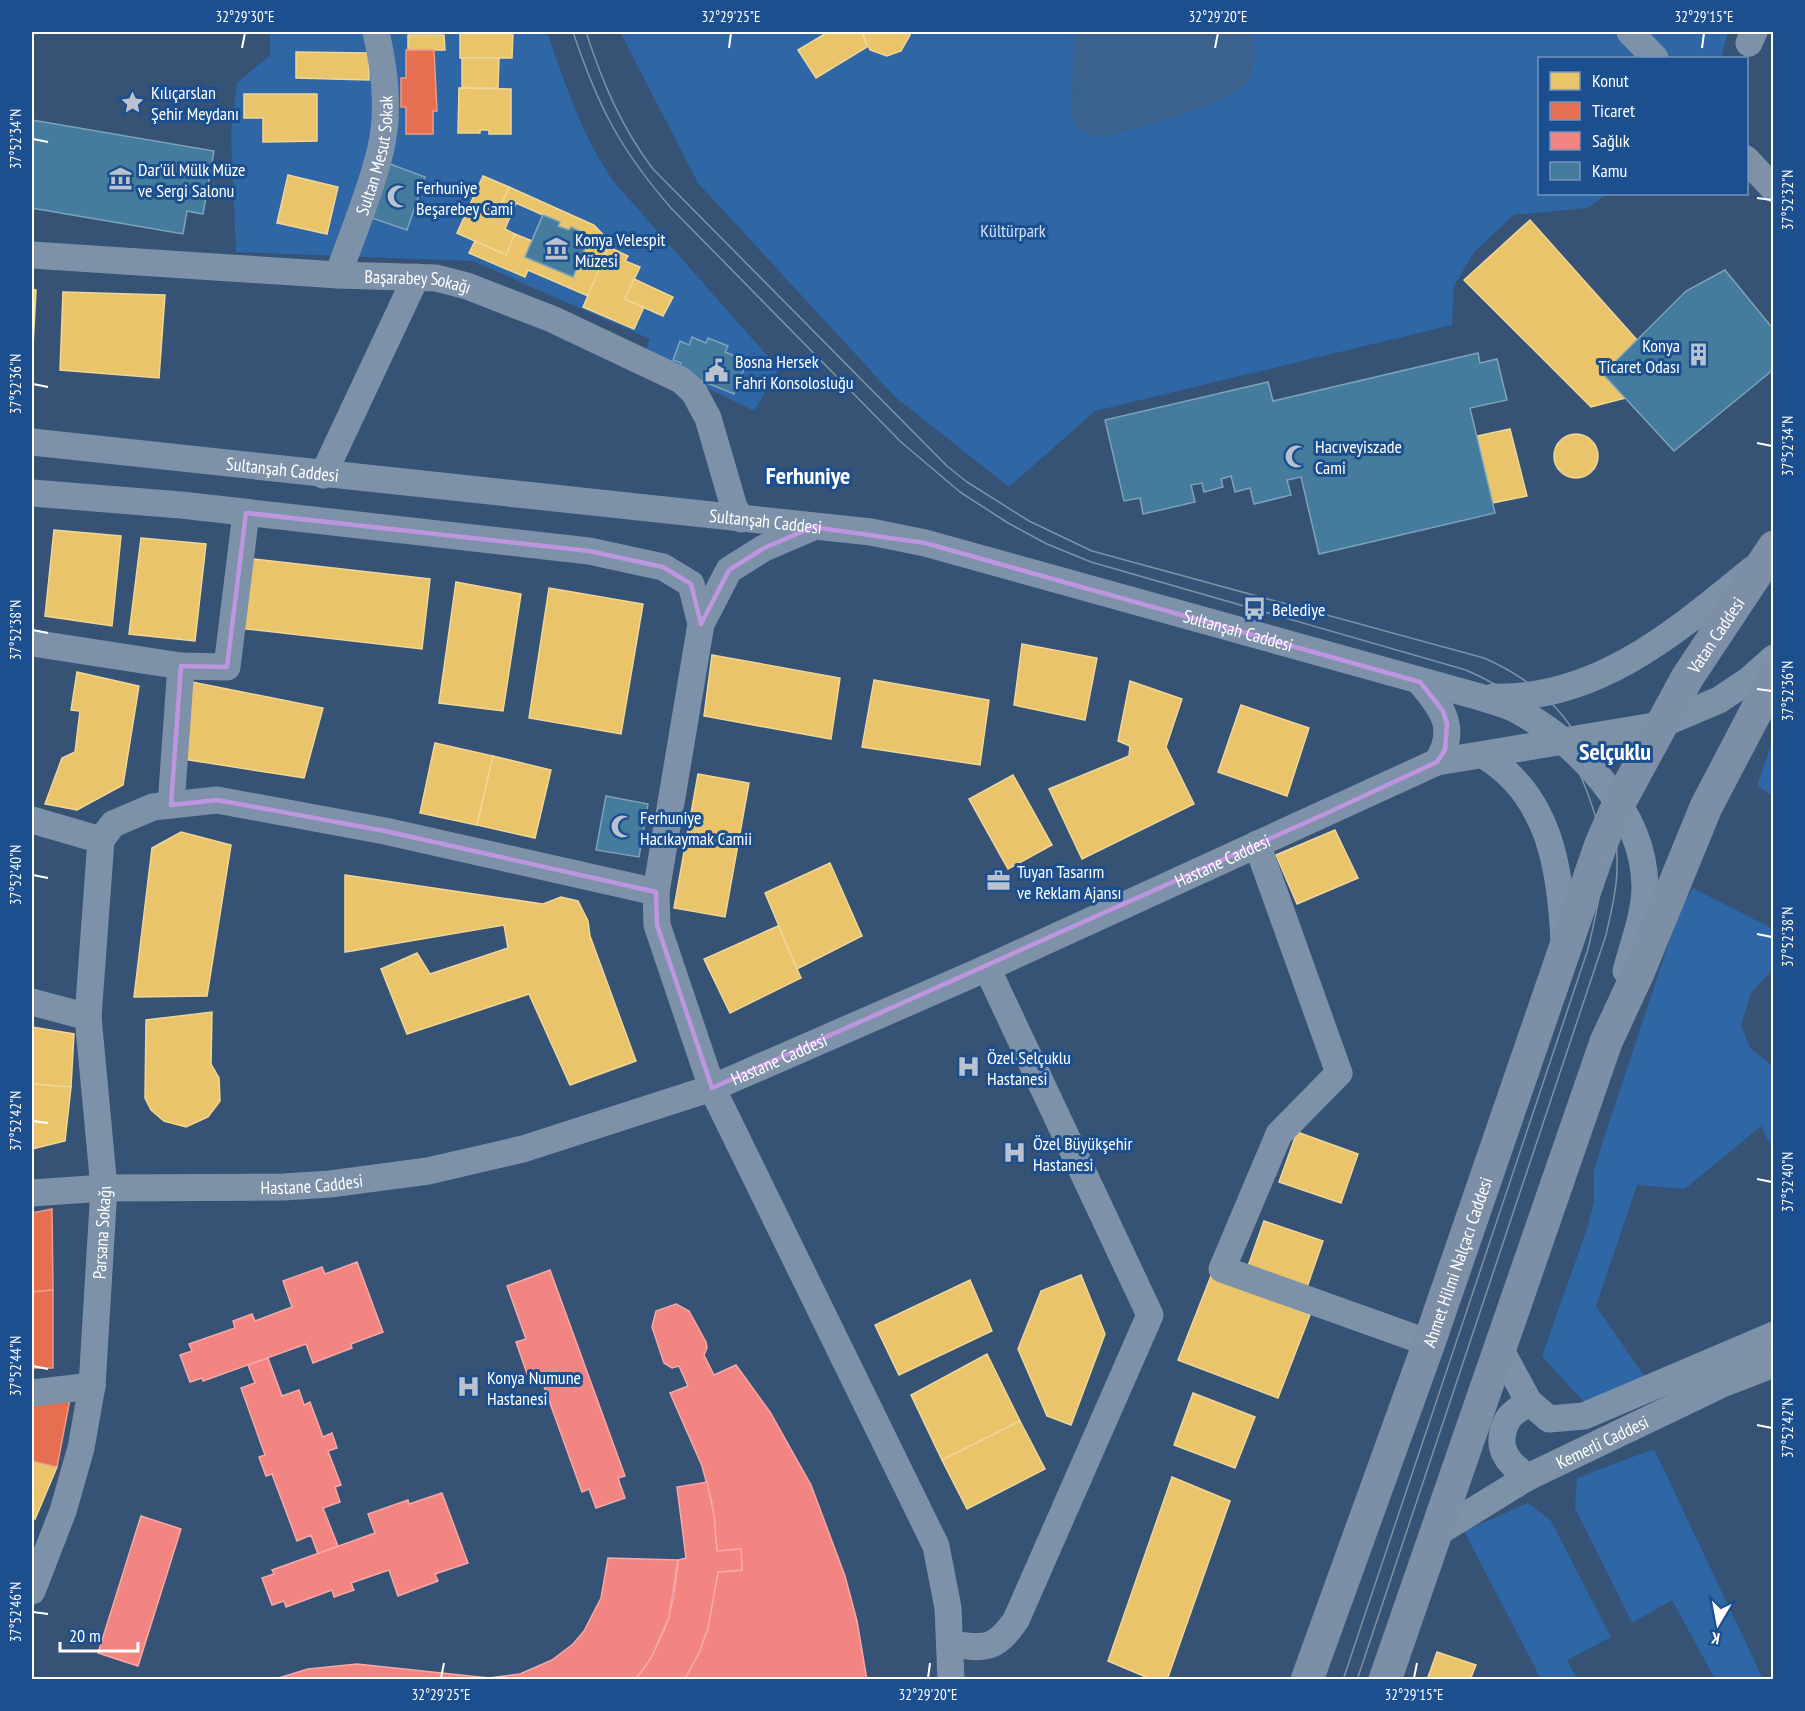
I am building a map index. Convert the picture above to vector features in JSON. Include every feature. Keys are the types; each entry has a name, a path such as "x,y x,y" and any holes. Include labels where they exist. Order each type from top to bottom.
{"main road":[{"name":"Vatan Caddesi","path":"1618,805 1687,678 1767,554"},
{"path":"1385,1680 1606,1042 1638,974 1693,837 1736,746 1773,677"},
{"name":"Ahmet Hilmi Nalçacı Caddesi","path":"1307,1680 1429,1343 1564,947 1601,844 1618,805"}],"street":[{"name":"Sultan Mesut Sokak","path":"338,275 376,165 383,137 384,85 376,32"},
{"path":"1630,32 1654,57"},
{"name":"Başarabey Sokağı","path":"32,255 338,275 416,277 451,281 478,290 552,319 681,380 702,404 722,473 734,507 741,519"},
{"path":"323,475 416,277"},
{"name":"Sultanşah Caddesi","path":"32,442 871,532 925,543 1480,697"},
{"path":"685,512 706,497 722,473"},
{"path":"32,493 246,513 589,551 663,567 691,584 701,624"},
{"path":"32,643 181,666 226,667 246,513"},
{"path":"813,527 764,548 729,570 701,624 656,892 657,926 712,1088 923,1515 936,1546 944,1576 951,1644 951,1680"},
{"path":"1480,697 1521,698 1557,692 1587,682 1651,647 1684,625 1767,554"},
{"name":"Hastane Caddesi","path":"32,1194 104,1188 284,1187 376,1179 523,1149 712,1088 987,968 1437,762 1660,725 1719,700 1749,680 1773,658"},
{"path":"171,805 181,666"},
{"path":"1420,682 1443,711 1447,724 1445,750 1437,762"},
{"path":"1480,697 1513,708 1564,742 1618,805 1639,846 1645,888 1641,914 1606,1042"},
{"path":"1483,755 1504,768 1521,785 1535,807 1553,855 1560,893 1564,947"},
{"path":"32,820 101,840 113,824 153,807 218,800 385,831 656,892"},
{"name":"Parsana Sokağı","path":"32,1592 63,1511 81,1448 92,1386 104,1188 88,1017 101,840"},
{"path":"1257,844 1339,1073 1279,1134 1222,1269 1429,1343"},
{"path":"951,1644 977,1648 1002,1640 1016,1620 1150,1315 987,968"},
{"path":"32,1002 88,1017"},
{"name":"Kemerli Caddesi","path":"1499,1347 1528,1402 1549,1419 1584,1416 1773,1335"},
{"name":"Kemerli Caddesi","path":"1437,1533 1528,1477 1720,1385 1773,1365"},
{"path":"32,1392 92,1386"},
{"path":"1528,1402 1507,1420 1501,1444 1511,1466 1528,1477"}],"highlighted area":[{"path":"246,513 589,551 663,567 691,584 701,624 729,570 764,548 813,527 925,543 1420,682 1443,711 1447,724 1445,750 1437,762 1327,813 712,1088 657,925 656,892 385,831 217,800 171,805 181,666 227,667"}],"green space":[{"path":"270,32 547,32 583,128 614,182 779,369 754,411 644,357 650,339 473,261 236,252 231,133 237,83 270,55"},
{"name":"Kültürpark","path":"620,32 1728,32 1721,57 1538,57 1538,195 1606,195 1587,208 1514,215 1474,252 1454,286 1452,325 1095,411 1009,487 895,397 698,183"},
{"path":"1773,739 1774,796 1757,786"},
{"path":"1693,888 1773,929 1773,969 1751,993 1741,1025 1750,1048 1773,1066 1773,1150 1761,1126 1685,1189 1637,1185 1596,1306 1649,1383 1592,1411 1542,1356 1587,1229 1594,1202 1594,1171 1602,1144 1681,906"},
{"path":"1654,1449 1763,1679 1715,1679 1672,1600 1632,1623 1575,1508 1577,1478"},
{"path":"1528,1503 1551,1521 1611,1637 1567,1660 1577,1679 1541,1679 1464,1531"}],"shaded area":[{"path":"1075,32 1250,32 1255,51 1254,66 1245,84 1218,101 1149,125 1093,137 1074,125 1071,112"}],"building: Konut":[{"path":"460,32 513,32 512,58 460,58"},
{"path":"828,32 862,32 867,47 816,78 798,50"},
{"path":"862,32 910,32 910,35 901,51 887,56 870,50"},
{"path":"408,35 444,35 445,50 408,50"},
{"path":"296,52 369,53 369,80 296,78"},
{"path":"462,58 499,58 498,88 462,88"},
{"path":"459,88 511,89 511,134 489,134 489,130 480,130 480,133 458,133"},
{"path":"244,94 317,94 317,141 263,142 263,118 244,118"},
{"path":"288,175 338,187 327,234 277,223"},
{"path":"483,176 509,187 498,212 510,217 505,229 515,234 506,255 457,233"},
{"path":"509,187 594,225 611,243 588,296 528,270 525,277 469,253 475,241 506,255 515,234 532,241 543,215 516,203 510,217 498,212"},
{"path":"1530,220 1637,340 1603,374 1625,398 1591,407 1464,280"},
{"path":"609,247 628,256 625,261 640,267 625,299 644,307 634,329 583,307"},
{"path":"634,279 673,297 663,316 625,299"},
{"path":"32,289 36,290 32,365"},
{"path":"63,292 165,295 159,378 60,370"},
{"path":"1510,429 1527,496 1492,503 1477,436"},
{"path":"1576,434 1591,441 1598,456 1591,471 1576,478 1561,471 1554,456 1561,441"},
{"path":"54,530 121,536 112,626 45,616"},
{"path":"141,538 206,544 195,641 129,634"},
{"path":"246,558 430,579 422,649 238,628"},
{"path":"456,582 521,594 503,711 439,703"},
{"path":"549,588 643,604 621,734 529,718"},
{"path":"1022,644 1097,658 1085,720 1014,705"},
{"path":"712,655 840,678 831,739 704,716"},
{"path":"77,672 139,686 123,785 77,810 45,804 62,758 75,752 80,711 71,710"},
{"path":"874,680 989,700 980,765 862,747"},
{"path":"1130,681 1182,699 1166,747 1194,804 1082,859 1049,789 1129,756 1130,746 1118,741"},
{"path":"192,682 323,708 304,778 183,759"},
{"path":"1241,705 1309,728 1287,796 1218,772"},
{"path":"435,743 493,756 477,825 420,813"},
{"path":"493,756 551,770 535,838 477,825"},
{"path":"698,774 749,783 725,917 674,908"},
{"path":"1013,775 1052,845 1008,869 969,799"},
{"path":"1335,830 1358,878 1297,904 1276,855"},
{"path":"181,832 231,845 207,996 134,997 152,848"},
{"path":"830,863 862,936 797,969 765,893"},
{"path":"345,875 543,904 561,897 578,901 588,921 590,936 636,1061 570,1085 529,994 407,1034 381,969 417,953 430,974 508,948 504,925 345,952"},
{"path":"778,926 801,978 730,1013 704,959"},
{"path":"212,1012 211,1064 219,1078 220,1101 208,1117 186,1127 164,1121 151,1110 145,1098 146,1020"},
{"path":"32,1027 74,1034 71,1087 32,1084"},
{"path":"32,1084 71,1087 65,1141 32,1149"},
{"path":"1297,1132 1358,1154 1341,1203 1279,1182"},
{"path":"1264,1221 1323,1241 1306,1290 1247,1269"},
{"path":"1081,1275 1105,1334 1071,1425 1047,1416 1018,1349 1041,1291"},
{"path":"1211,1276 1310,1315 1278,1398 1178,1360"},
{"path":"970,1280 992,1331 899,1375 875,1325"},
{"path":"987,1354 1020,1421 942,1460 911,1395"},
{"path":"1193,1393 1255,1417 1235,1468 1174,1445"},
{"path":"1020,1421 1045,1469 967,1509 942,1460"},
{"path":"32,1461 57,1467 35,1519 32,1517"},
{"path":"1172,1477 1230,1501 1167,1680 1153,1680 1108,1661"},
{"path":"1437,1652 1476,1665 1470,1680 1427,1680"}],"building: Ticaret":[{"path":"406,50 434,50 437,111 433,111 433,134 406,134 406,107 401,107 401,78 406,78"},
{"path":"52,1209 53,1290 32,1292 32,1213"},
{"path":"53,1290 53,1368 32,1368 32,1292"},
{"path":"70,1399 57,1467 32,1461 32,1403"}],"building: Sağlık":[{"path":"357,1262 383,1332 351,1344 352,1348 313,1363 306,1344 203,1381 202,1378 190,1382 180,1355 192,1351 189,1344 235,1328 233,1321 252,1314 255,1321 292,1307 283,1281 322,1267 325,1274"},
{"path":"550,1270 625,1476 618,1478 625,1498 596,1508 589,1489 582,1492 542,1381 531,1385 516,1342 526,1339 507,1286"},
{"path":"676,1304 689,1311 706,1342 707,1348 704,1355 714,1375 736,1365 770,1412 811,1485 845,1576 857,1621 867,1680 684,1680 699,1653 708,1628 718,1572 742,1570 741,1549 717,1551 712,1503 702,1466 670,1393 688,1386 679,1366 672,1368 664,1363 652,1327 656,1311"},
{"path":"268,1358 282,1396 299,1390 304,1405 310,1402 323,1437 332,1433 337,1448 328,1451 341,1485 335,1487 340,1502 323,1508 338,1546 318,1554 311,1535 297,1541 272,1474 266,1476 259,1457 265,1455 241,1388 255,1383 248,1365"},
{"path":"707,1482 714,1515 717,1551 741,1549 742,1570 718,1572 708,1628 699,1653 684,1680 635,1680 651,1658 665,1628 674,1596 678,1560 686,1558 677,1487"},
{"path":"442,1493 468,1563 435,1574 438,1581 398,1596 389,1570 351,1583 354,1590 334,1597 332,1590 286,1607 284,1601 272,1605 262,1578 274,1574 272,1570 375,1533 368,1514 408,1500 409,1504"},
{"path":"141,1516 181,1529 138,1666 98,1653"},
{"path":"608,1558 678,1560 669,1617 651,1658 635,1680 272,1680 308,1669 357,1664 489,1678 520,1674 552,1660 573,1644 584,1631 601,1598"}],"building: Kamu":[{"name":"Dar'ül Mülk Müze ve Sergi Salonu","path":"32,120 214,151 203,214 187,211 183,234 32,208"},
{"name":"Ferhuniye Beşarebey Cami","path":"390,164 425,177 407,230 372,218"},
{"name":"Konya Velespit Müzesi","path":"543,215 560,222 558,226 569,230 571,227 590,236 573,277 525,257"},
{"name":"Konya Ticaret Odası","path":"1725,270 1774,330 1774,369 1674,451 1603,374 1686,291"},
{"path":"692,337 706,343 708,338 728,346 725,352 747,361 734,394 678,371 681,363 673,360 680,341 689,345"},
{"name":"Hacıveyiszade Cami","path":"1478,353 1480,363 1497,359 1507,400 1470,408 1495,513 1319,554 1301,477 1287,480 1291,495 1254,504 1250,488 1235,492 1231,476 1221,479 1223,487 1204,492 1202,483 1191,485 1195,502 1143,514 1140,498 1124,501 1105,420 1268,382 1273,401"},
{"name":"Ferhuniye Hacıkaymak Camii","path":"606,796 648,804 639,857 596,850"}],"tram line":[{"path":"573,32 601,104 612,125 637,166 671,208 901,442 960,492 1008,523 1047,544 1091,562 1466,670 1528,705 1557,734 1579,773 1597,823 1603,859 1599,899 1588,949 1343,1680"},
{"path":"586,32 622,120 653,169 947,466 967,482 1029,521 1092,551 1484,658 1516,675 1545,697 1574,731 1597,775 1606,799 1616,845 1616,884 1606,935 1357,1680"}],"place":[{"name":"Kılıçarslan Şehir Meydanı","path":"133,102"},
{"name":"Dar'ül Mülk Müze ve Sergi Salonu","path":"120,179"},
{"name":"Ferhuniye Beşarebey Cami","path":"398,197"},
{"name":"Konya Velespit Müzesi","path":"557,249"},
{"name":"Konya Ticaret Odası","path":"1698,355"},
{"name":"Bosna Hersek Fahri Konsolosluğu","path":"717,371"},
{"name":"Hacıveyiszade Cami","path":"1297,456"},
{"name":"Belediye","path":"1254,609"},
{"name":"Ferhuniye Hacıkaymak Camii","path":"622,827"},
{"name":"Tuyan Tasarım ve Reklam Ajansı","path":"999,881"},
{"name":"Özel Selçuklu Hastanesi","path":"969,1067"},
{"name":"Özel Büyükşehir Hastanesi","path":"1015,1153"},
{"name":"Konya Numune Hastanesi","path":"469,1387"}],"district":[{"name":"Ferhuniye","path":"808,475"},
{"name":"Selçuklu","path":"1615,751"}]}
